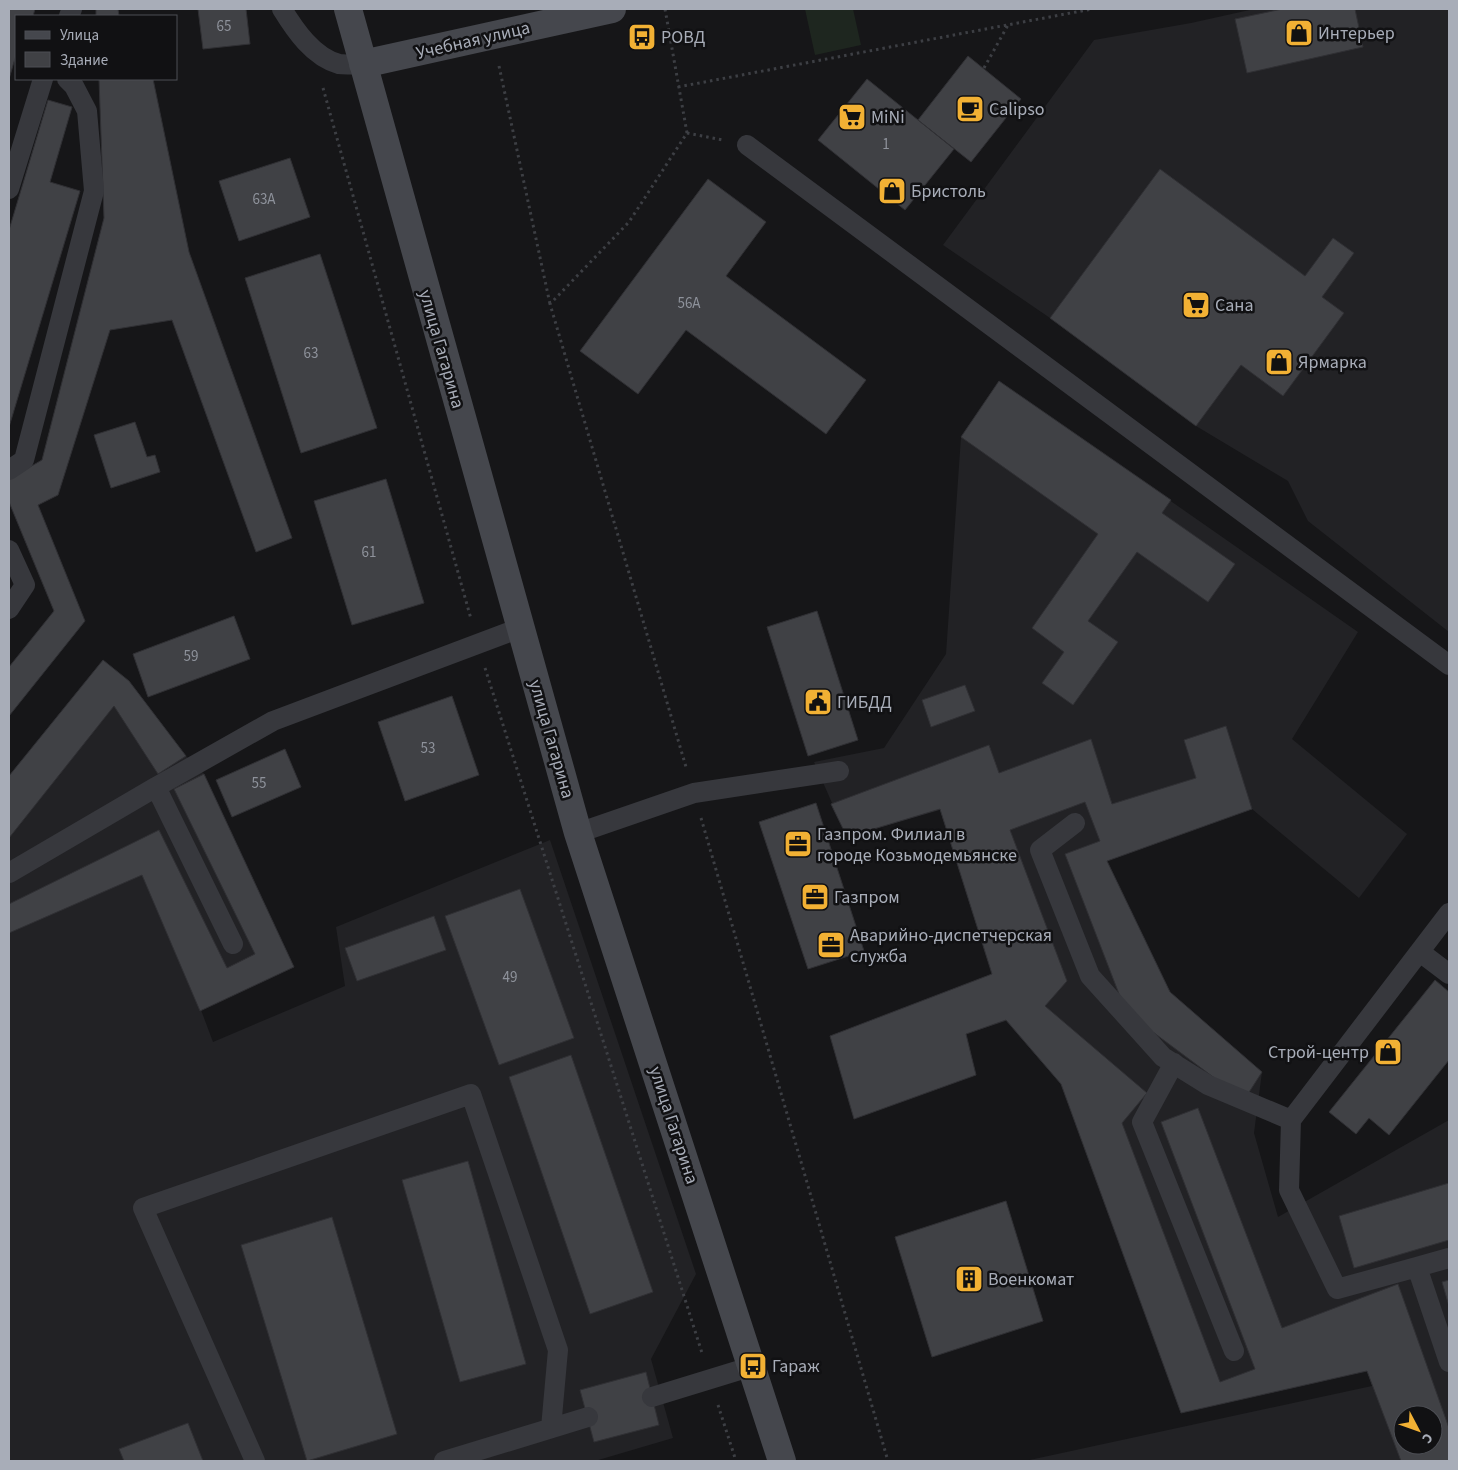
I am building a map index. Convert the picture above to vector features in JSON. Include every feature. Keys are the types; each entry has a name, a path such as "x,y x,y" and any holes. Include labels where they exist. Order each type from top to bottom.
{"street":[{"name":"улица Гагарина","path":"348,9 578,833 753,1366 782,1461"},
{"name":"Учебная улица","path":"363,64 612,9"}],"lane":[{"path":"282,9 294,29 312,48 339,64 363,64"},
{"path":"9,189 43,80"},
{"path":"9,470 24,460 94,192 87,111 74,86 68,80"},
{"path":"747,145 1449,665"},
{"path":"9,550 24,585 9,609"},
{"path":"9,873 273,721 520,628"},
{"path":"578,833 694,793 839,771"},
{"path":"156,787 233,944"},
{"path":"1075,822 1040,850 1090,976 1163,1056 1174,1064 1208,1085 1291,1120"},
{"path":"1449,913 1291,1120 1289,1190 1337,1289 1449,1258"},
{"path":"1420,952 1449,974"},
{"path":"1174,1064 1142,1122 1234,1351"},
{"path":"255,1461 143,1208 471,1094 558,1350 551,1428"},
{"path":"1417,1267 1449,1362"},
{"path":"652,1397 753,1366"},
{"path":"444,1461 588,1417"}],"path":[{"path":"665,9 687,133 747,145"},
{"path":"678,87 1092,9"},
{"path":"984,68 1008,25"},
{"path":"312,48 478,644 736,1461"},
{"path":"497,57 550,304"}],"shaded area":[{"path":"805,9 853,9 861,45 815,55"},
{"name":"Ярмарка","path":"1254,9 1449,9 1449,632 1308,521 1288,481 1196,426 1050,318 943,245 1094,40 1191,23"},
{"path":"999,381 1358,632 1292,739 1407,834 1359,898 1252,809 1107,861 1170,992 1262,1072 1254,1133 1278,1217 1449,1120 1449,1461 1025,1461 1372,1386 1367,1371 1181,1413 1061,1084 1006,1021 966,1034 976,1075 854,1119 830,1036 992,974 940,810 847,837 814,762 884,748 946,654 961,437"},
{"path":"103,660 129,681 186,756 204,774 294,967 201,1010 213,1042 345,986 336,927 550,840 696,1274 651,1359 673,1438 595,1461 9,1461 9,776"}],"building":[{"path":"9,9 35,9 33,15 15,15 15,58 9,79"},
{"path":"96,9 118,9 119,15 96,15"},
{"path":"198,9 246,9 250,44 203,49"},
{"name":"Интерьер","path":"1282,9 1355,9 1363,47 1247,73 1235,19"},
{"name":"Calipso","path":"968,56 1021,99 971,162 918,120"},
{"path":"867,79 954,149 905,210 818,140"},
{"path":"99,80 153,80 189,252 292,538 256,552 172,320 110,330 58,495 38,505 85,621 9,716 9,667 54,611 9,502 9,479 42,460 104,218"},
{"path":"48,100 72,107 50,182 80,191 9,427 9,230"},
{"path":"290,158 310,217 239,241 219,181"},
{"name":"Сана","path":"1160,169 1305,276 1333,238 1354,253 1322,297 1344,313 1283,396 1241,365 1196,426 1050,318"},
{"path":"708,179 766,222 726,276 866,380 826,434 686,330 638,394 580,351"},
{"path":"320,254 377,428 301,453 245,278"},
{"path":"999,381 1171,500 1162,513 1235,564 1208,602 1137,552 1088,621 1118,642 1073,705 1042,683 1064,652 1032,628 1098,534 961,437"},
{"path":"135,422 147,457 155,455 160,472 111,488 94,435"},
{"path":"386,479 424,603 352,625 314,501"},
{"name":"ГИБДД","path":"817,611 858,740 808,756 767,627"},
{"path":"234,616 250,659 148,697 133,654"},
{"path":"103,660 129,681 186,756 158,774 114,706 9,838 9,776"},
{"path":"965,685 975,711 931,727 922,700"},
{"path":"452,696 479,775 405,801 378,722"},
{"path":"1226,726 1252,809 1107,861 1170,992 1262,1072 1244,1100 1126,1012 1065,854 1100,841 1085,802 1010,830 1067,981 1045,1006 1147,1093 1122,1123 1220,1382 1255,1369 1161,1122 1198,1108 1282,1328 1398,1284 1441,1405 1393,1405 1393,1440 1367,1371 1181,1413 1061,1084 1006,1020 966,1034 976,1075 854,1119 830,1036 992,974 940,809 847,837 831,804 989,745 999,773 1091,739 1112,804 1196,778 1184,740"},
{"path":"285,749 301,787 232,817 216,780"},
{"path":"204,774 294,967 200,1011 142,875 9,933 9,904 159,830 227,968 255,954 174,789"},
{"name":"Газпром","path":"816,803 864,951 808,969 759,822"},
{"path":"520,889 574,1038 499,1065 445,916"},
{"path":"434,916 446,950 357,981 345,948"},
{"path":"1435,980 1449,992 1449,1060 1389,1135 1369,1118 1356,1134 1329,1112"},
{"path":"571,1055 653,1292 590,1314 509,1077"},
{"path":"468,1161 526,1364 460,1382 402,1180"},
{"path":"1449,1183 1449,1240 1354,1268 1339,1216"},
{"name":"Военкомат","path":"1006,1201 1043,1321 932,1357 895,1237"},
{"path":"332,1217 397,1434 307,1461 241,1245"},
{"path":"1449,1280 1449,1306 1442,1282"},
{"path":"646,1372 659,1425 594,1442 580,1390"},
{"path":"1443,1411 1449,1428 1449,1461 1401,1461 1399,1455 1443,1455"},
{"path":"188,1423 203,1461 124,1461 119,1449"}],"place":[{"name":"Интерьер","path":"1299,33"},
{"name":"РОВД","path":"642,37"},
{"name":"Calipso","path":"970,109"},
{"name":"MiNi","path":"852,117"},
{"name":"Бристоль","path":"892,191"},
{"name":"Сана","path":"1196,305"},
{"name":"Ярмарка","path":"1279,362"},
{"name":"ГИБДД","path":"818,702"},
{"name":"Газпром. Филиал в городе Козьмодемьянске","path":"798,844"},
{"name":"Газпром","path":"815,897"},
{"name":"Аварийно-диспетчерская служба","path":"831,945"},
{"name":"Строй-центр","path":"1388,1052"},
{"name":"Военкомат","path":"969,1279"},
{"name":"Гараж","path":"753,1366"}]}
